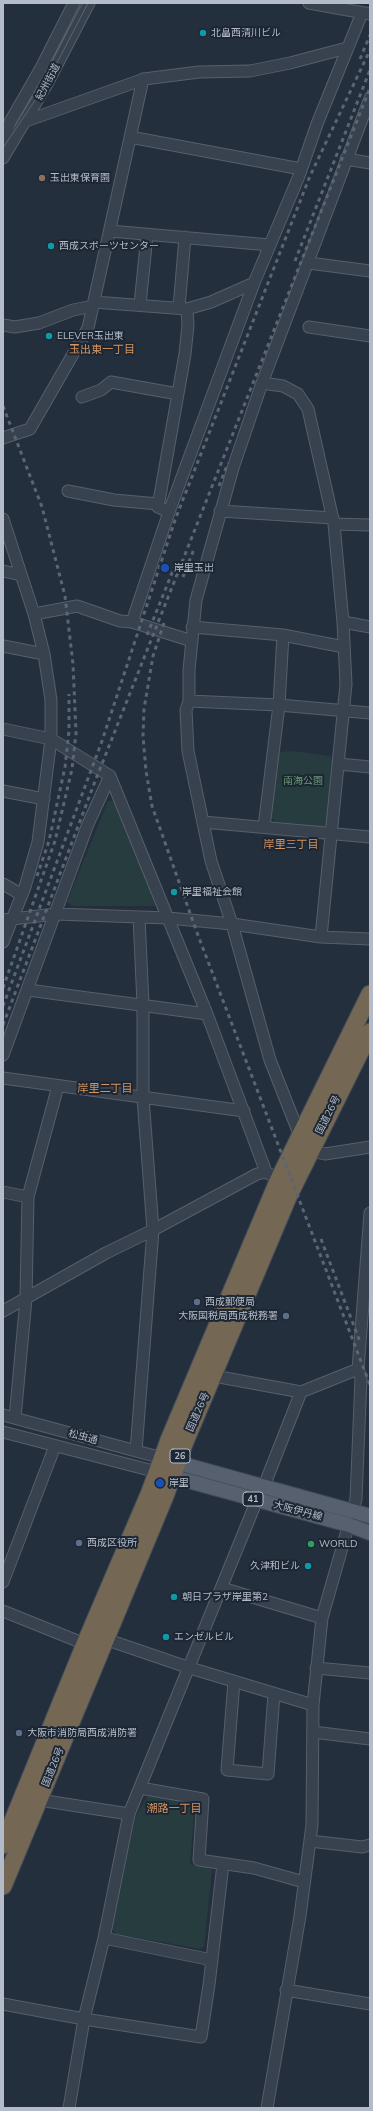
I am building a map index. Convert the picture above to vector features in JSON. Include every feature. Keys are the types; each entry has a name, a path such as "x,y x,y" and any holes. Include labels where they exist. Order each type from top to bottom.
{"highway":[{"name":"国道26号","path":"3,1886 105,1639 272,1176 300,1136 370,994"},
{"name":"国道26号","path":"4,1840 85,1644 167,1467 214,1376 288,1197 369,1035"}],"main road":[{"name":"大阪伊丹線","path":"167,1467 264,1486 370,1516"},
{"name":"大阪伊丹線","path":"167,1467 258,1500 349,1525 370,1533"}],"street":[{"name":"紀州街道","path":"3,143 7,116 41,68 74,3"},
{"name":"紀州街道","path":"3,158 26,121 89,3"},
{"path":"132,622 169,512 254,283 301,169 347,48 368,13 309,3"},
{"path":"26,121 143,79 199,72 250,71 290,63 347,48"},
{"path":"3,438 30,429 88,328 143,79"},
{"path":"300,1136 270,1060 232,924 211,861 188,751 186,710 190,701 189,670 192,627 196,600 220,511 262,383 309,263 346,159 370,98"},
{"path":"130,137 301,169"},
{"path":"346,159 370,163"},
{"path":"110,231 270,244"},
{"path":"140,305 147,235"},
{"path":"169,512 158,507 158,504 186,348 188,324 183,308 185,237"},
{"path":"309,263 370,271"},
{"path":"3,325 15,327 39,324 73,310 94,304 183,308 211,302 254,283"},
{"path":"309,328 370,336"},
{"path":"82,397 101,390 111,382 178,394"},
{"path":"262,383 283,386 298,394 308,408 334,521 343,622 346,684 321,937"},
{"path":"68,491 114,500 158,504"},
{"path":"220,511 370,525"},
{"path":"3,519 34,614 44,654 51,700 51,739 38,842 22,895 8,919 3,942"},
{"path":"3,571 21,575"},
{"path":"34,614 77,606 120,621 132,622 192,641"},
{"path":"343,622 370,627"},
{"path":"192,627 283,635 344,647"},
{"path":"264,827 279,705 283,635"},
{"path":"3,646 44,654"},
{"path":"190,701 279,705 370,713"},
{"path":"3,730 51,739 110,776 207,1014 244,1111 272,1176"},
{"path":"339,764 370,767"},
{"path":"3,1055 88,824 110,776"},
{"path":"3,791 44,799"},
{"path":"202,822 370,837"},
{"path":"3,884 22,895"},
{"path":"8,919 56,914 168,918 232,924 321,937 370,939"},
{"path":"136,1451 153,1230 143,1098 143,1004 139,917"},
{"path":"28,990 143,1004 207,1014"},
{"path":"3,1078 244,1111"},
{"path":"15,1418 26,1299 28,1197 58,1086"},
{"path":"310,1151 325,1154 370,1147"},
{"path":"3,1311 106,1253 153,1230 257,1174 272,1176"},
{"path":"3,1192 28,1197"},
{"path":"267,2108 277,2057 312,1825 313,1706 322,1618 356,1499 361,1378 358,1369 367,1294 370,1213"},
{"path":"214,1376 301,1392 358,1369"},
{"path":"264,1486 301,1392"},
{"name":"松虫通","path":"3,1415 136,1451 167,1467"},
{"name":"松虫通","path":"3,1432 55,1446 167,1467"},
{"path":"3,1582 55,1446"},
{"path":"69,2108 84,2019 104,1938 129,1814 258,1500"},
{"path":"222,1588 322,1618"},
{"path":"3,1611 85,1644"},
{"path":"105,1639 190,1668 313,1706"},
{"path":"316,1668 370,1673"},
{"path":"234,1681 228,1770 268,1774 274,1694"},
{"path":"313,1732 370,1739"},
{"path":"140,1788 203,1798 199,1860 254,1868 304,1882"},
{"path":"22,1797 129,1814"},
{"path":"310,1841 362,1847 370,1845"},
{"path":"3,2004 84,2019 201,2037 223,1864"},
{"path":"104,1938 212,1960"},
{"path":"286,1990 370,2004"}],"green space":[{"name":"南海公園","path":"292,751 330,756 333,760 327,824 323,827 275,822 271,816 278,752"},
{"path":"108,801 115,801 157,906 72,906 67,902"},
{"path":"148,1795 193,1802 195,1804 190,1864 211,1867 212,1870 204,1946 201,1949 116,1934 112,1929 135,1818"}],"tram line":[{"path":"3,148 46,84 88,3"}],"railway":[{"path":"360,59 370,35"},
{"path":"3,1006 102,741 175,520 310,176 370,50"},
{"path":"295,261 370,70"},
{"path":"3,1025 94,784 370,88"},
{"path":"3,406 42,507 65,596 73,664 76,733 72,769 55,841 3,988"},
{"path":"219,486 228,463"},
{"path":"183,577 194,549"},
{"path":"147,635 176,563"},
{"path":"164,623 153,656 144,709 143,736 146,771 152,806 196,930 370,1385"},
{"path":"37,876 49,841 65,767 69,731 69,694"},
{"path":"321,1239 360,1342"}],"place":[{"name":"北畠西清川ビル","path":"203,33"},
{"name":"玉出東保育園","path":"42,178"},
{"name":"西成スポーツセンター","path":"51,246"},
{"name":"ELEVER玉出東","path":"49,336"},
{"name":"岸里玉出","path":"165,568"},
{"name":"岸里福祉会館","path":"174,892"},
{"name":"西成郵便局","path":"197,1302"},
{"name":"大阪国税局西成税務署","path":"286,1316"},
{"name":"岸里","path":"160,1483"},
{"name":"西成区役所","path":"79,1543"},
{"name":"WORLD","path":"311,1544"},
{"name":"久津和ビル","path":"308,1566"},
{"name":"朝日プラザ岸里第2","path":"174,1597"},
{"name":"エンゼルビル","path":"166,1637"},
{"name":"大阪市消防局西成消防署","path":"19,1733"}],"district":[{"name":"玉出東一丁目","path":"102,350"},
{"name":"岸里三丁目","path":"291,845"},
{"name":"岸里二丁目","path":"105,1089"},
{"name":"潮路一丁目","path":"174,1809"}]}
